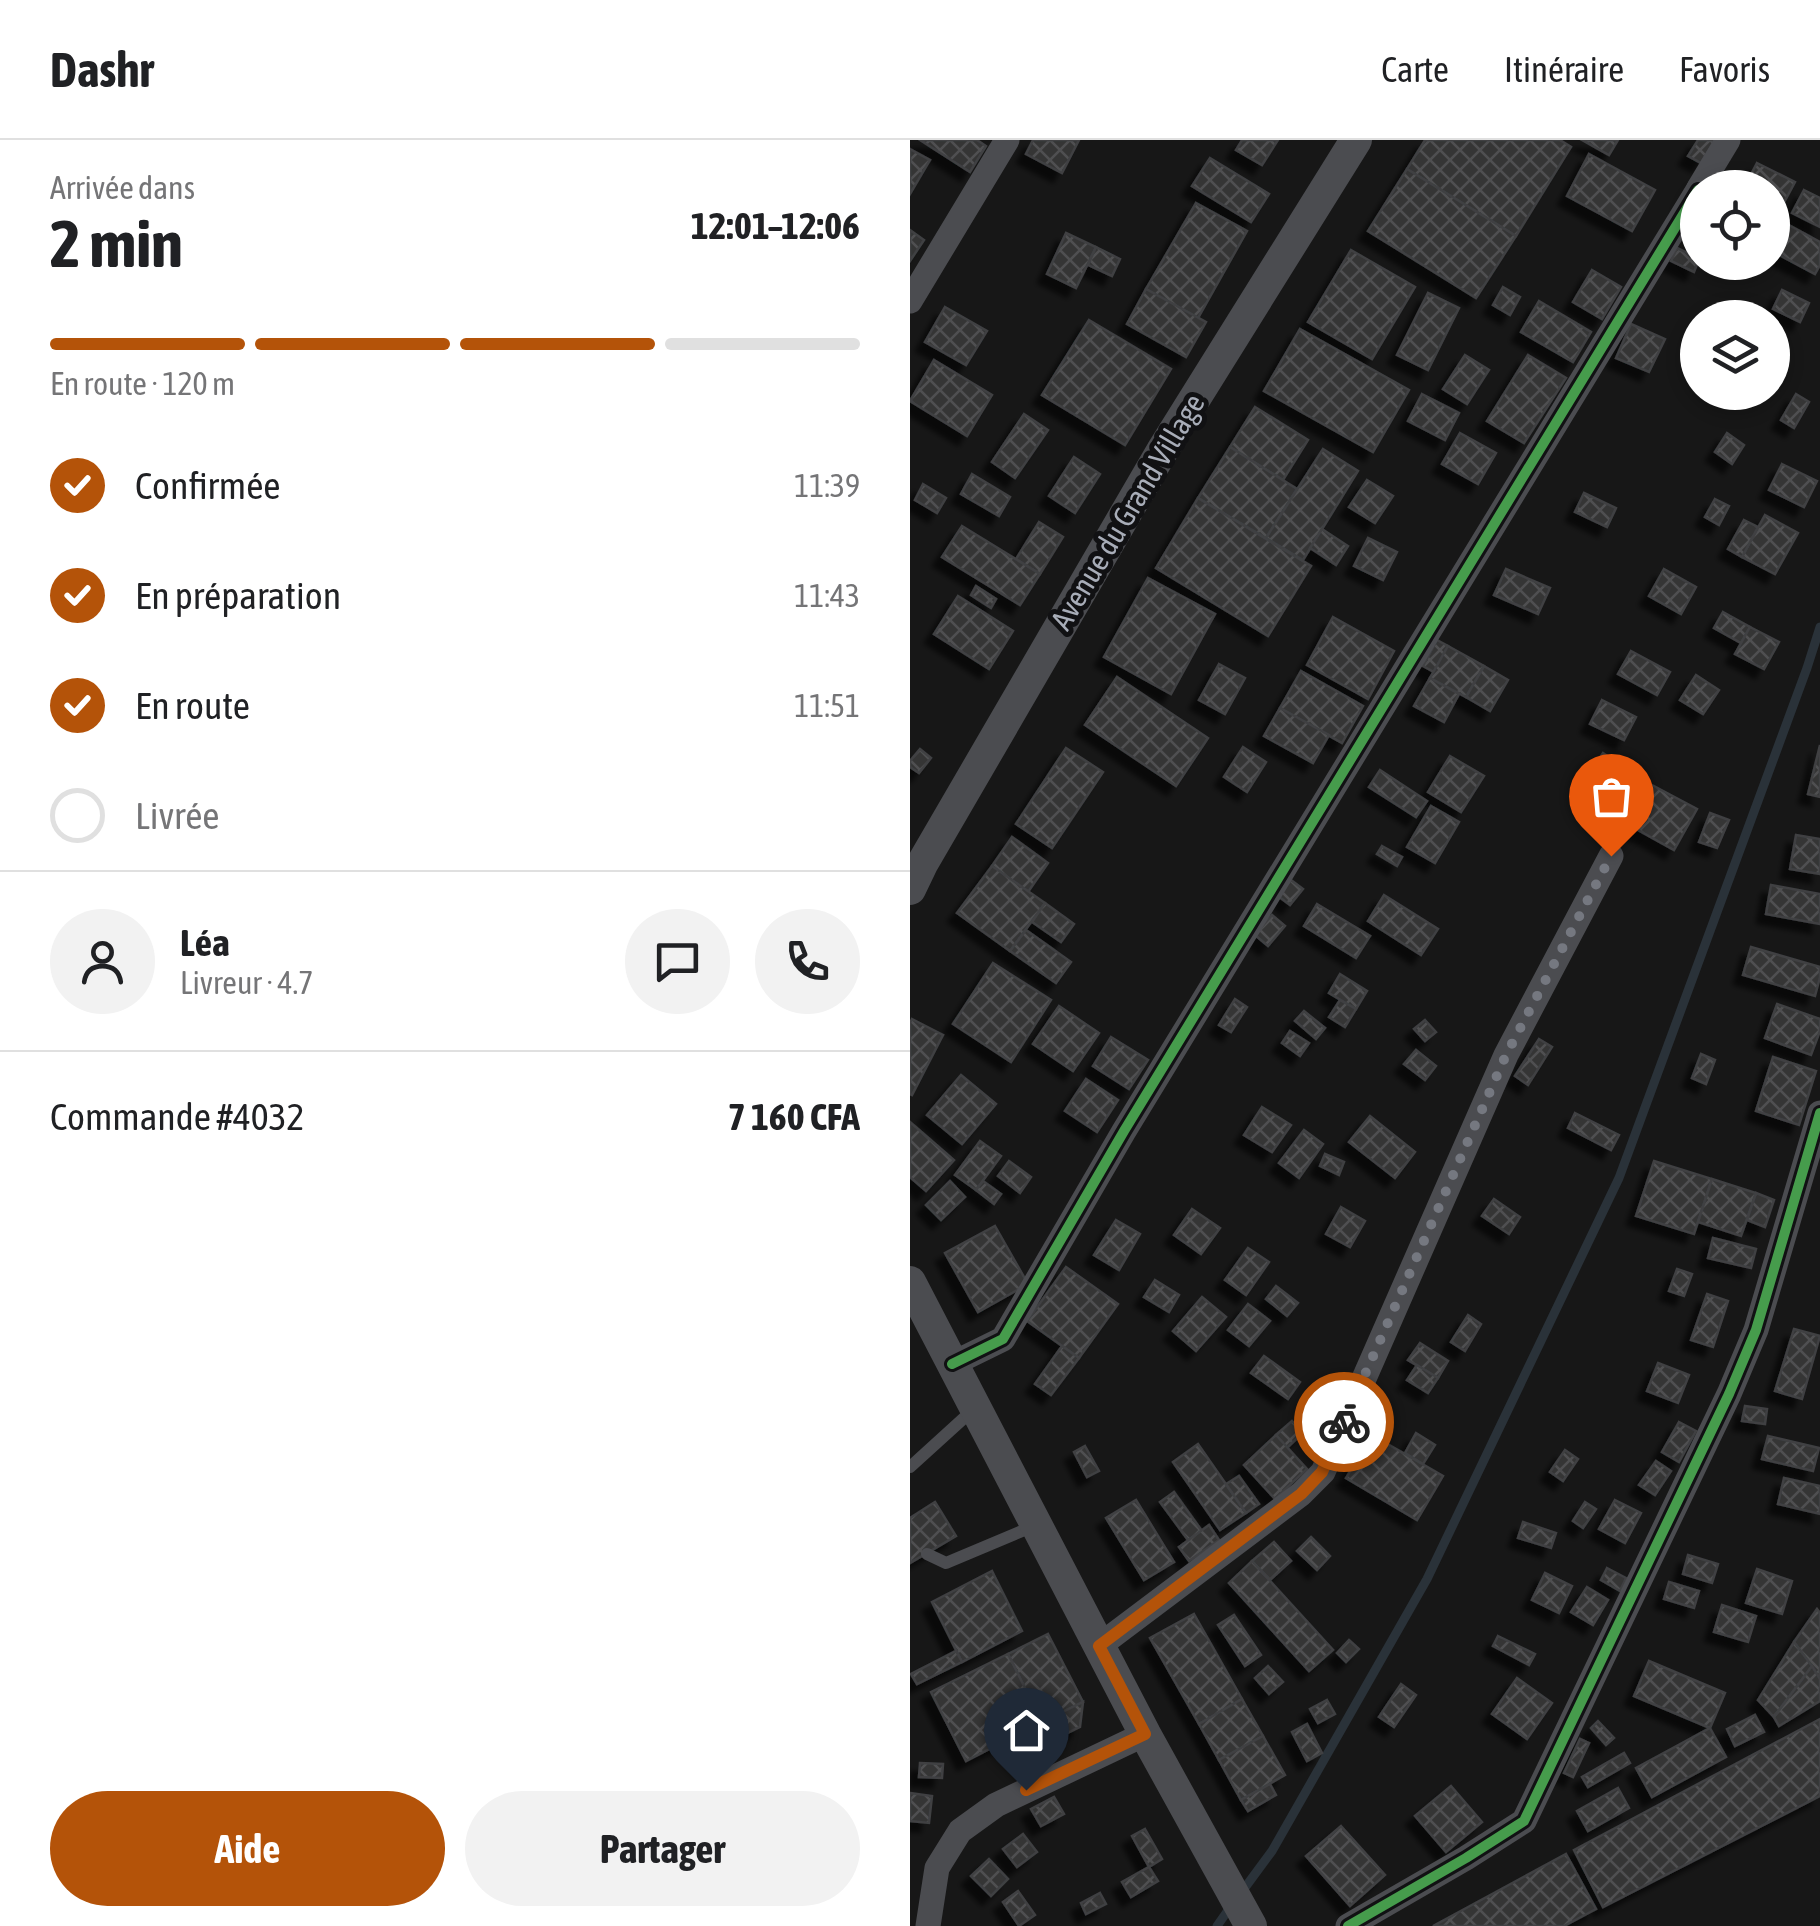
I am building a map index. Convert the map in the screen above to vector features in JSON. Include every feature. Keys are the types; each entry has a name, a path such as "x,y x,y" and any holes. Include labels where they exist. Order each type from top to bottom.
{"street":[{"path":"910,301 1007,140"},
{"name":"Avenue du Grand Village","path":"914,876 1162,452 1356,140"},
{"path":"1710,170 1728,140"},
{"path":"952,1364 1003,1338 1124,1130 1680,219"},
{"path":"1099,1646 1301,1494 1322,1472 1506,1055 1611,856"},
{"path":"1348,1926 1524,1821 1756,1330 1820,1112"},
{"path":"910,1282 1145,1734 1251,1926"},
{"path":"928,1926 936,1868 960,1831 996,1804 1145,1734"}],"lane":[{"path":"910,1466 975,1408"},
{"path":"927,1554 946,1564 1036,1525"}],"building":[{"path":"920,140 977,140 986,146 970,172"},
{"path":"1033,140 1079,140 1062,173 1026,154"},
{"path":"1242,140 1278,140 1262,165 1236,150"},
{"path":"1425,140 1560,140 1571,147 1516,236 1407,169"},
{"path":"1582,140 1618,140 1609,155"},
{"path":"1698,140 1715,140 1701,163 1688,156"},
{"path":"910,149 930,160 910,194"},
{"path":"1589,154 1655,190 1632,231 1567,196"},
{"path":"1210,158 1269,194 1251,222 1192,186"},
{"path":"1407,169 1516,236 1476,298 1368,231"},
{"path":"1804,190 1820,198 1820,227 1792,213"},
{"path":"1196,203 1247,231 1198,318 1146,289"},
{"path":"1790,226 1820,242 1820,265 1815,274 1790,261"},
{"path":"910,230 924,240 910,261"},
{"path":"1066,233 1096,247 1076,288 1047,274"},
{"path":"1096,247 1120,259 1112,276 1088,265"},
{"path":"1677,248 1680,249 1680,265 1671,261"},
{"path":"1351,250 1415,287 1372,359 1308,322"},
{"path":"1592,270 1621,287 1602,319 1573,302"},
{"path":"1503,287 1520,297 1510,315 1493,305"},
{"path":"1146,289 1206,322 1186,357 1127,324"},
{"path":"1782,290 1809,303 1800,322 1790,317 1790,300 1777,300"},
{"path":"1428,293 1459,308 1428,370 1397,355"},
{"path":"1539,301 1591,332 1573,362 1521,332"},
{"path":"945,307 987,331 966,365 925,342"},
{"path":"1089,320 1171,369 1125,445 1042,395"},
{"path":"1631,324 1665,339 1649,372 1616,358"},
{"path":"1300,329 1409,390 1373,452 1264,391"},
{"path":"1465,355 1489,370 1467,404 1443,389"},
{"path":"1528,355 1566,378 1524,443 1487,421"},
{"path":"934,360 992,395 967,436 910,401"},
{"path":"1422,394 1459,413 1445,440 1408,421"},
{"path":"1796,394 1809,402 1794,428 1781,420"},
{"path":"1255,407 1308,440 1283,480 1230,447"},
{"path":"1024,414 1048,430 1015,478 992,462"},
{"path":"1460,433 1496,453 1478,484 1442,464"},
{"path":"1727,433 1744,445 1732,464 1715,452"},
{"path":"1230,447 1297,489 1266,538 1198,498"},
{"path":"1323,449 1358,471 1303,560 1266,538"},
{"path":"1074,457 1100,474 1075,513 1049,496"},
{"path":"1782,464 1817,481 1804,507 1769,490"},
{"path":"972,474 1010,497 999,516 961,494"},
{"path":"1367,480 1393,496 1375,523 1349,507"},
{"path":"923,484 946,498 937,513 915,500"},
{"path":"1584,493 1616,508 1607,527 1575,512"},
{"path":"1198,498 1311,566 1268,636 1156,568"},
{"path":"1715,499 1729,506 1719,525 1705,517"},
{"path":"1765,515 1798,533 1775,574 1742,557"},
{"path":"1744,520 1758,527 1742,557 1728,549"},
{"path":"1039,522 1063,537 1040,574 1016,559"},
{"path":"962,526 1040,574 1020,605 942,557"},
{"path":"1322,529 1348,546 1336,565 1310,548"},
{"path":"1368,538 1397,552 1383,580 1354,566"},
{"path":"1506,569 1550,588 1538,614 1494,595"},
{"path":"1664,569 1696,587 1681,614 1649,596"},
{"path":"1148,578 1215,614 1171,694 1104,657"},
{"path":"976,586 996,599 991,608 971,595"},
{"path":"958,596 1013,631 989,669 934,634"},
{"path":"1723,612 1750,627 1741,643 1714,628"},
{"path":"1333,617 1394,651 1368,699 1307,665"},
{"path":"1750,627 1779,642 1764,669 1735,654"},
{"path":"1437,640 1448,646 1434,672 1423,666"},
{"path":"1448,646 1484,666 1466,697 1430,678"},
{"path":"1631,651 1670,672 1657,695 1618,674"},
{"path":"1219,664 1245,678 1225,714 1199,700"},
{"path":"1484,666 1508,680 1490,711 1466,697"},
{"path":"1301,671 1363,706 1342,743 1280,708"},
{"path":"1696,675 1719,690 1703,714 1680,700"},
{"path":"1117,677 1208,738 1176,786 1085,725"},
{"path":"1430,678 1459,694 1444,722 1414,706"},
{"path":"1602,700 1636,717 1624,740 1590,724"},
{"path":"1280,708 1329,735 1313,763 1264,736"},
{"path":"1820,745 1820,797 1808,794"},
{"path":"1243,747 1266,762 1247,792 1224,777"},
{"path":"1066,748 1103,772 1052,848 1016,824"},
{"path":"920,749 931,758 919,773 910,767 910,761"},
{"path":"1603,753 1630,771 1622,783 1595,765"},
{"path":"1450,756 1484,776 1461,812 1428,792"},
{"path":"1380,770 1427,801 1416,817 1369,787"},
{"path":"1652,785 1697,809 1674,850 1629,825"},
{"path":"1431,806 1459,822 1435,863 1407,847"},
{"path":"1710,813 1729,820 1717,848 1699,842"},
{"path":"1796,835 1820,839 1820,874 1790,869"},
{"path":"1012,837 1048,863 1028,892 992,866"},
{"path":"1382,846 1402,857 1397,866 1377,854"},
{"path":"992,866 1045,903 1010,951 957,913"},
{"path":"1291,880 1303,889 1290,905 1278,896"},
{"path":"1771,885 1820,894 1820,924 1766,914"},
{"path":"1384,895 1438,929 1421,955 1368,921"},
{"path":"1045,903 1074,924 1061,942 1032,922"},
{"path":"1317,904 1370,936 1356,958 1304,926"},
{"path":"1272,915 1285,926 1268,946 1255,935"},
{"path":"1026,930 1071,962 1056,983 1010,951"},
{"path":"1751,947 1820,967 1815,996 1743,975"},
{"path":"993,963 1051,1000 1011,1062 953,1024"},
{"path":"1340,974 1367,991 1356,1009 1329,993"},
{"path":"1235,999 1247,1007 1231,1032 1219,1025"},
{"path":"1340,1000 1356,1009 1345,1027 1329,1017"},
{"path":"1777,1004 1820,1019 1811,1055 1765,1038"},
{"path":"1059,1006 1099,1033 1073,1071 1033,1044"},
{"path":"1304,1011 1325,1028 1316,1039 1295,1021"},
{"path":"912,1019 943,1035 912,1095 910,1023"},
{"path":"1425,1020 1436,1032 1425,1041 1414,1029"},
{"path":"1290,1031 1309,1043 1300,1056 1282,1043"},
{"path":"1111,1037 1148,1060 1129,1089 1093,1066"},
{"path":"1539,1039 1552,1047 1528,1085 1515,1076"},
{"path":"1416,1050 1436,1066 1425,1080 1404,1064"},
{"path":"1701,1054 1715,1060 1706,1084 1692,1078"},
{"path":"1773,1057 1816,1071 1799,1125 1756,1111"},
{"path":"961,1075 996,1104 962,1144 927,1115"},
{"path":"1086,1079 1118,1100 1097,1132 1065,1111"},
{"path":"1262,1107 1291,1125 1272,1152 1244,1135"},
{"path":"1575,1113 1619,1135 1611,1150 1568,1128"},
{"path":"1370,1116 1415,1152 1395,1178 1349,1142"},
{"path":"910,1122 954,1160 926,1191 910,1177"},
{"path":"1304,1130 1323,1144 1299,1178 1279,1163"},
{"path":"980,1141 1001,1156 976,1190 955,1175"},
{"path":"1325,1154 1344,1162 1339,1175 1320,1166"},
{"path":"1009,1161 1031,1177 1020,1193 998,1176"},
{"path":"1654,1161 1712,1179 1694,1234 1636,1216"},
{"path":"1712,1179 1756,1193 1741,1236 1698,1222"},
{"path":"950,1181 965,1197 941,1220 926,1205"},
{"path":"983,1181 1001,1194 994,1204 976,1190"},
{"path":"1756,1193 1774,1200 1765,1227 1747,1220"},
{"path":"1494,1199 1520,1217 1509,1234 1482,1216"},
{"path":"1341,1207 1365,1221 1350,1247 1326,1234"},
{"path":"1192,1209 1220,1228 1201,1254 1174,1235"},
{"path":"1116,1220 1140,1234 1119,1270 1094,1255"},
{"path":"995,1226 1028,1284 978,1312 945,1253"},
{"path":"1713,1238 1756,1249 1751,1268 1708,1258"},
{"path":"1248,1248 1269,1262 1246,1295 1225,1280"},
{"path":"1066,1267 1118,1304 1079,1358 1027,1321"},
{"path":"1677,1269 1692,1274 1684,1296 1669,1291"},
{"path":"1155,1280 1179,1295 1169,1312 1144,1297"},
{"path":"1276,1286 1298,1303 1287,1316 1266,1299"},
{"path":"1707,1294 1728,1301 1713,1347 1691,1340"},
{"path":"1202,1297 1226,1317 1196,1351 1173,1331"},
{"path":"1248,1304 1270,1321 1249,1346 1228,1330"},
{"path":"1468,1315 1481,1324 1465,1351 1451,1342"},
{"path":"1794,1329 1820,1336 1802,1399 1775,1391"},
{"path":"1420,1343 1448,1361 1438,1378 1408,1360"},
{"path":"1062,1346 1079,1358 1051,1395 1035,1384"},
{"path":"1264,1356 1300,1382 1288,1399 1251,1373"},
{"path":"1658,1363 1689,1375 1678,1403 1647,1391"},
{"path":"1417,1365 1438,1378 1428,1393 1407,1380"},
{"path":"1745,1406 1767,1409 1765,1424 1742,1421"},
{"path":"1292,1421 1303,1433 1287,1448 1276,1435"},
{"path":"1679,1422 1696,1431 1679,1462 1662,1452"},
{"path":"1416,1433 1435,1445 1423,1464 1405,1453"},
{"path":"1276,1435 1307,1469 1275,1499 1244,1465"},
{"path":"1372,1435 1443,1476 1417,1520 1346,1478"},
{"path":"1768,1436 1819,1448 1813,1471 1762,1459"},
{"path":"1198,1444 1246,1513 1220,1530 1173,1462"},
{"path":"1085,1446 1099,1471 1087,1477 1074,1452"},
{"path":"1565,1450 1578,1459 1563,1481 1550,1472"},
{"path":"1656,1461 1671,1471 1655,1495 1639,1485"},
{"path":"1239,1476 1259,1504 1246,1513 1226,1484"},
{"path":"1784,1478 1820,1486 1820,1514 1778,1504"},
{"path":"1174,1492 1202,1531 1188,1540 1160,1502"},
{"path":"1136,1500 1174,1562 1144,1580 1106,1518"},
{"path":"1615,1500 1641,1513 1625,1543 1599,1529"},
{"path":"935,1502 956,1536 910,1563 910,1518"},
{"path":"1585,1502 1596,1509 1583,1528 1573,1521"},
{"path":"1523,1522 1556,1533 1551,1548 1518,1538"},
{"path":"1209,1525 1219,1540 1189,1561 1179,1547"},
{"path":"1311,1537 1330,1556 1317,1570 1297,1551"},
{"path":"1274,1542 1291,1561 1270,1580 1252,1561"},
{"path":"1688,1555 1718,1564 1712,1583 1683,1574"},
{"path":"1252,1561 1333,1650 1309,1671 1229,1583"},
{"path":"1607,1568 1626,1578 1620,1591 1601,1580"},
{"path":"1757,1569 1792,1581 1782,1614 1746,1603"},
{"path":"992,1571 1022,1631 962,1662 932,1602"},
{"path":"1545,1573 1572,1586 1559,1613 1532,1600"},
{"path":"1669,1582 1699,1591 1694,1608 1664,1599"},
{"path":"1587,1587 1608,1600 1593,1625 1571,1612"},
{"path":"1722,1605 1756,1616 1748,1642 1714,1632"},
{"path":"1817,1609 1820,1613 1820,1679 1794,1642"},
{"path":"1194,1614 1242,1699 1199,1724 1150,1638"},
{"path":"1234,1615 1261,1655 1245,1666 1218,1625"},
{"path":"1048,1634 1083,1702 1042,1722 1008,1654"},
{"path":"1498,1636 1535,1654 1529,1665 1493,1646"},
{"path":"1349,1640 1359,1649 1346,1662 1337,1653"},
{"path":"1794,1642 1812,1666 1774,1717 1758,1700"},
{"path":"956,1651 962,1662 917,1684 911,1674"},
{"path":"1008,1654 1042,1722 966,1761 931,1692"},
{"path":"1649,1661 1725,1693 1710,1728 1634,1696"},
{"path":"1268,1666 1283,1682 1269,1694 1255,1678"},
{"path":"1812,1666 1820,1679 1820,1701 1779,1726 1774,1717"},
{"path":"1517,1678 1552,1703 1527,1739 1492,1714"},
{"path":"1401,1684 1416,1695 1394,1727 1379,1717"},
{"path":"1242,1699 1263,1736 1219,1760 1199,1724"},
{"path":"1327,1700 1335,1714 1318,1723 1310,1709"},
{"path":"1083,1702 1080,1727 1051,1741 1042,1722"},
{"path":"1755,1715 1764,1732 1735,1746 1727,1729"},
{"path":"1820,1719 1820,1796 1603,1907 1574,1850"},
{"path":"1598,1721 1614,1738 1606,1745 1591,1728"},
{"path":"1307,1724 1322,1753 1307,1761 1292,1732"},
{"path":"1710,1728 1726,1757 1652,1797 1636,1768"},
{"path":"1263,1736 1285,1775 1241,1800 1219,1760"},
{"path":"1580,1739 1589,1743 1573,1777 1564,1773"},
{"path":"1624,1753 1630,1763 1588,1787 1582,1777"},
{"path":"920,1763 943,1764 942,1778 919,1777"},
{"path":"1270,1784 1276,1795 1248,1811 1241,1800"},
{"path":"1451,1786 1482,1822 1446,1852 1415,1816"},
{"path":"1618,1788 1629,1808 1588,1831 1577,1811"},
{"path":"910,1793 932,1796 929,1823 910,1821"},
{"path":"1054,1797 1064,1814 1041,1826 1031,1809"},
{"path":"1341,1826 1385,1875 1350,1906 1306,1856"},
{"path":"1145,1829 1162,1859 1149,1867 1132,1836"},
{"path":"1023,1834 1037,1852 1017,1867 1003,1849"},
{"path":"1566,1854 1596,1909 1564,1926 1433,1926"},
{"path":"989,1859 1008,1879 991,1896 971,1876"},
{"path":"1149,1867 1158,1881 1131,1897 1122,1882"},
{"path":"1018,1891 1035,1915 1019,1926 1003,1902"},
{"path":"1100,1893 1106,1904 1086,1914 1081,1903"}],"waterway":[{"path":"1241,1893 1272,1851 1427,1579 1619,1178 1820,627"},
{"path":"1217,1926 1231,1906"}],"cycle path":[{"path":"952,1364 1003,1339 1124,1131 1680,220"},
{"path":"1348,1926 1524,1821 1756,1330 1820,1113"}],"way so far":[{"path":"1344,1422 1506,1055 1611,856"}],"route":[{"path":"1026,1790 1145,1734 1099,1646 1301,1494 1322,1472 1344,1422"}]}
